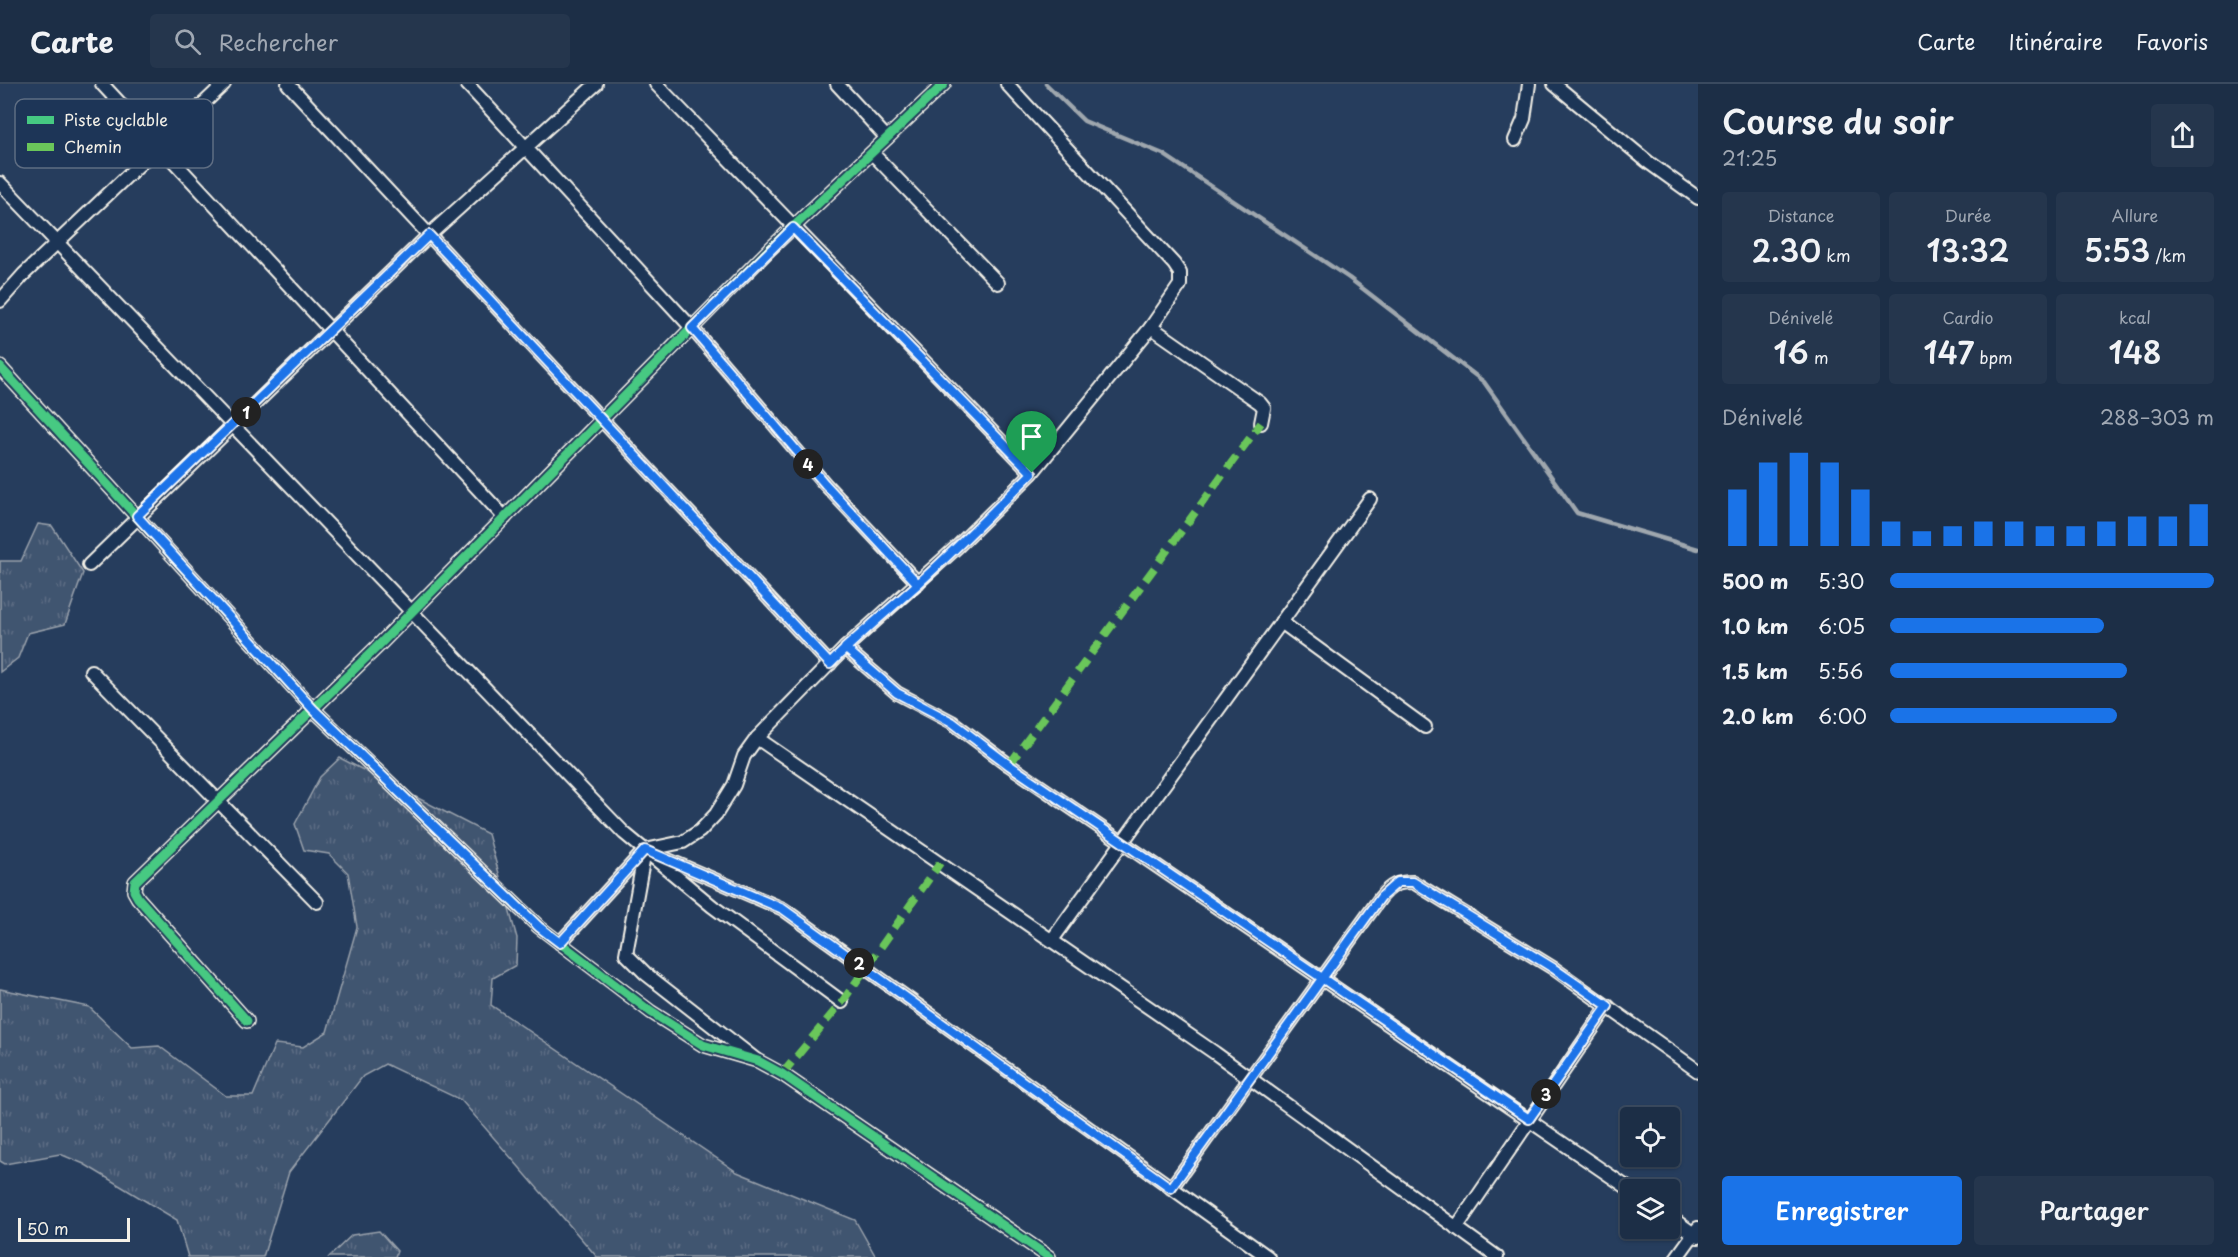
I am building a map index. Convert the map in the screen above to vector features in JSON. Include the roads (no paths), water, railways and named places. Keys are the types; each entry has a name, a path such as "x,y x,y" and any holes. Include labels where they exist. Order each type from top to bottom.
{"street":[{"path":"102,84 116,99"},
{"path":"208,99 224,84"},
{"path":"288,84 830,664"},
{"path":"467,84 692,328 825,484 918,584"},
{"path":"89,565 429,235 596,84"},
{"path":"656,84 1032,473"},
{"path":"837,84 887,138"},
{"path":"247,1021 134,891 135,882 411,612 793,228 944,84"},
{"path":"560,943 645,850 683,842 700,831 716,814 734,786 744,756 757,738 845,648 918,584 1032,473 1151,327 1180,285 1178,269 1007,84"},
{"path":"1515,140 1524,119 1528,84"},
{"path":"1554,84 1648,162 1698,198"},
{"path":"872,153 998,283"},
{"path":"0,300 58,241 136,168"},
{"path":"179,168 505,518"},
{"path":"0,183 624,833 712,906 842,1002"},
{"path":"1151,327 1260,403 1264,408 1261,423"},
{"path":"0,367 313,709 539,927 651,1012 703,1045 758,1061"},
{"path":"1052,940 1370,499"},
{"path":"1281,622 1425,727"},
{"path":"845,648 897,693 952,722 1009,765 1620,1182"},
{"path":"91,671 317,902"},
{"path":"757,738 1251,1079 1497,1257"},
{"path":"645,850 626,954 646,974 758,1061 798,1085 1049,1257"},
{"path":"645,850 783,909 1268,1257"},
{"path":"1171,1188 1389,887 1398,882 1413,882 1553,968 1698,1071"},
{"path":"1456,1228 1608,1006"},
{"path":"1677,1257 1697,1233 1680,1223"}],"waterway":[{"path":"1046,84 1084,121 1163,154 1349,278 1484,382 1577,513 1698,549"}]}
